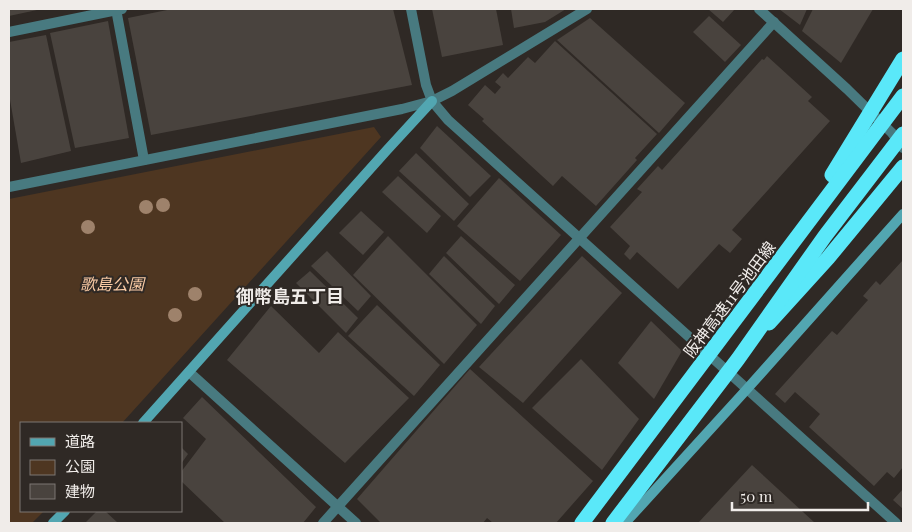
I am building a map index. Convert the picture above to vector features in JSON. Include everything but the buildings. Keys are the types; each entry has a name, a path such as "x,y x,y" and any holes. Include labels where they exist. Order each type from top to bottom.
{"highway":[{"path":"780,259 903,59"},
{"name":"阪神高速11号池田線","path":"582,523 903,96"},
{"path":"612,523 738,359 825,236 903,134"},
{"path":"738,359 828,258 903,167"}],"street":[{"path":"9,32 118,9 144,160"},
{"path":"411,9 426,85 432,101 448,120 896,523"},
{"path":"9,187 402,109 432,101 587,9"},
{"path":"759,9 848,89 892,133 903,148"},
{"path":"323,523 774,22"},
{"path":"144,422 432,101"},
{"path":"625,523 903,214"},
{"path":"189,372 356,523"},
{"path":"53,523 64,512"}],"green space":[{"name":"歌島公園","path":"374,127 381,137 123,422 20,422 20,512 43,512 32,523 9,523 9,199"}],"district":[{"name":"御幣島五丁目","path":"290,296"}]}
